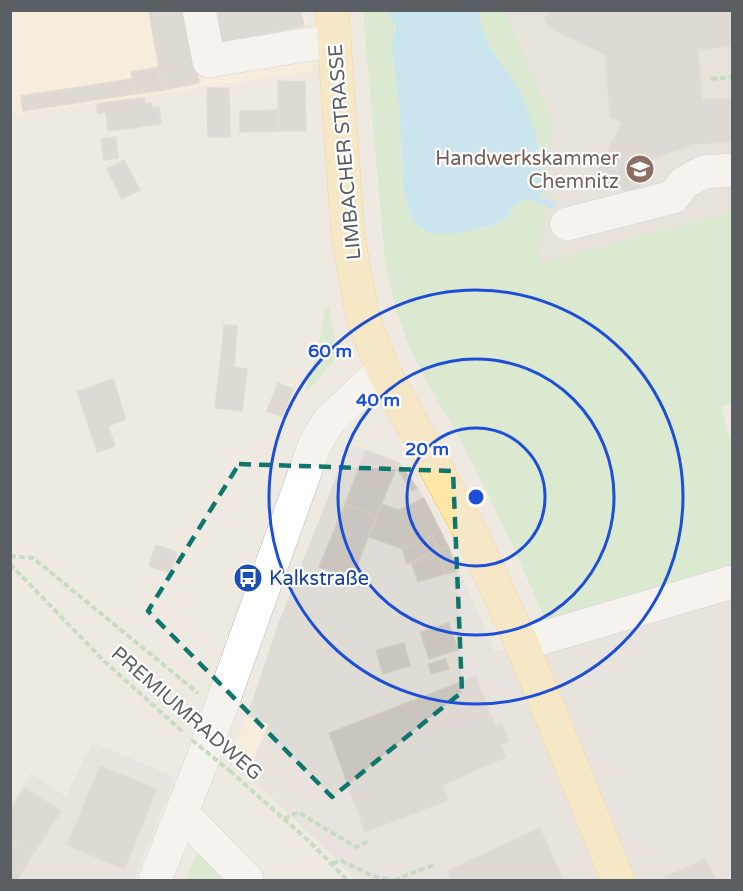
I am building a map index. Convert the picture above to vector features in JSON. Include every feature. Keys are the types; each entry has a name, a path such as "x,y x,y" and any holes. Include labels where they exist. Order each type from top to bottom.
{"main road":[{"name":"LIMBACHER STRASSE","path":"333,25 348,236 363,319 383,370"},
{"path":"383,370 473,537 522,644 618,880"}],"street":[{"path":"199,10 209,61 333,25"},
{"path":"567,224 673,197 685,182 704,172 732,170"},
{"path":"155,880 208,753 220,711 318,438 328,422 383,370"},
{"path":"522,644 732,582"},
{"path":"182,813 247,880"}],"path":[{"path":"711,79 732,77"},
{"path":"10,556 33,558 220,711"},
{"name":"PREMIUMRADWEG","path":"10,564 104,662 284,819 347,880"},
{"path":"284,819 298,812 356,846 370,840"},
{"path":"332,863 342,861 373,876 393,880 434,865"}],"highlighted area":[{"path":"239,464 453,471 462,692 332,797 148,611"}],"shaded area":[{"path":"10,11 305,11 314,71 11,115"},
{"name":"Handwerkskammer Chemnitz","path":"505,11 732,11 732,213 539,264 553,124"},
{"path":"357,446 399,463 419,489 449,546 495,652 732,582 732,880 356,880 248,776 268,724 247,716 277,627 344,456 348,450"},
{"path":"247,716 268,724 248,776 231,759"},
{"path":"92,742 175,777 134,880 11,880 10,806 31,773 66,796"}],"green space":[{"path":"363,11 387,11 396,28 392,38 392,50 399,105 404,194 409,211 417,226 423,231 465,231 496,225 504,220 515,204 539,195 541,155 522,96 482,32 479,11 505,11 553,124 539,263 732,213 732,403 721,406 732,447 732,573 546,620 484,485 416,361 398,312 385,261"},
{"path":"325,307 329,308 338,356 306,393 304,392 319,346"},
{"path":"199,848 227,880 186,880"}],"water":[{"path":"387,11 479,11 481,24 490,46 516,85 527,107 537,142 545,190 539,195 515,204 507,218 497,224 456,234 430,233 417,226 409,211 404,194 399,105 392,50 392,38 396,28"}],"building":[{"path":"149,10 186,10 186,11 150,17"},
{"path":"210,10 301,10 304,26 250,37 252,47 221,55"},
{"path":"546,10 732,10 732,46 700,49 698,47 702,102 732,98 732,142 690,144 690,146 653,158 635,196 595,176 622,122 610,117 606,55 550,28 544,18 549,15"},
{"path":"186,11 199,83 163,90 150,17"},
{"path":"158,67 163,90 135,94 131,72"},
{"path":"132,79 135,94 23,111 21,96"},
{"path":"278,81 305,82 306,131 278,131"},
{"path":"207,88 229,88 230,137 208,137"},
{"path":"144,98 145,104 152,103 152,108 159,107 161,124 108,131 106,112 98,114 96,104"},
{"path":"278,110 278,131 240,132 240,111"},
{"path":"116,137 118,158 104,160 101,139"},
{"path":"124,160 140,190 122,199 107,169"},
{"path":"224,325 237,326 234,367 220,366"},
{"path":"220,366 247,369 242,411 215,408"},
{"path":"113,379 126,419 108,426 115,446 97,452 77,392"},
{"path":"278,383 293,389 283,417 267,411"},
{"path":"366,450 399,463 376,516 345,504"},
{"path":"399,463 417,488 412,491 397,469"},
{"path":"424,498 441,532 402,549 369,537 382,504 398,510"},
{"path":"345,504 376,516 352,580 319,567"},
{"path":"441,532 448,546 438,550 432,535"},
{"path":"432,535 438,550 432,552 426,538"},
{"path":"426,538 432,552 407,564 402,549"},
{"path":"156,545 177,552 171,573 149,566"},
{"path":"448,546 457,571 445,574 438,550"},
{"path":"438,550 440,555 412,565 412,562"},
{"path":"440,555 445,574 418,582 412,565"},
{"path":"449,623 458,650 429,659 420,632"},
{"path":"404,643 410,666 383,674 376,650"},
{"path":"446,659 449,669 431,674 428,664"},
{"path":"476,676 495,726 502,723 509,741 500,745 506,757 442,785 448,800 365,832 329,733"},
{"path":"100,766 157,789 124,869 67,845"},
{"path":"25,788 61,811 33,854 10,840 10,811"},
{"path":"540,828 563,880 451,880 447,871"},
{"path":"15,842 33,854 17,880 10,880 10,849"},
{"path":"705,859 716,880 667,880 665,877"}],"waterway":[{"path":"524,193 552,205"}],"place":[{"name":"Handwerkskammer Chemnitz","path":"640,169"},
{"name":"Kalkstraße","path":"248,578"}]}
